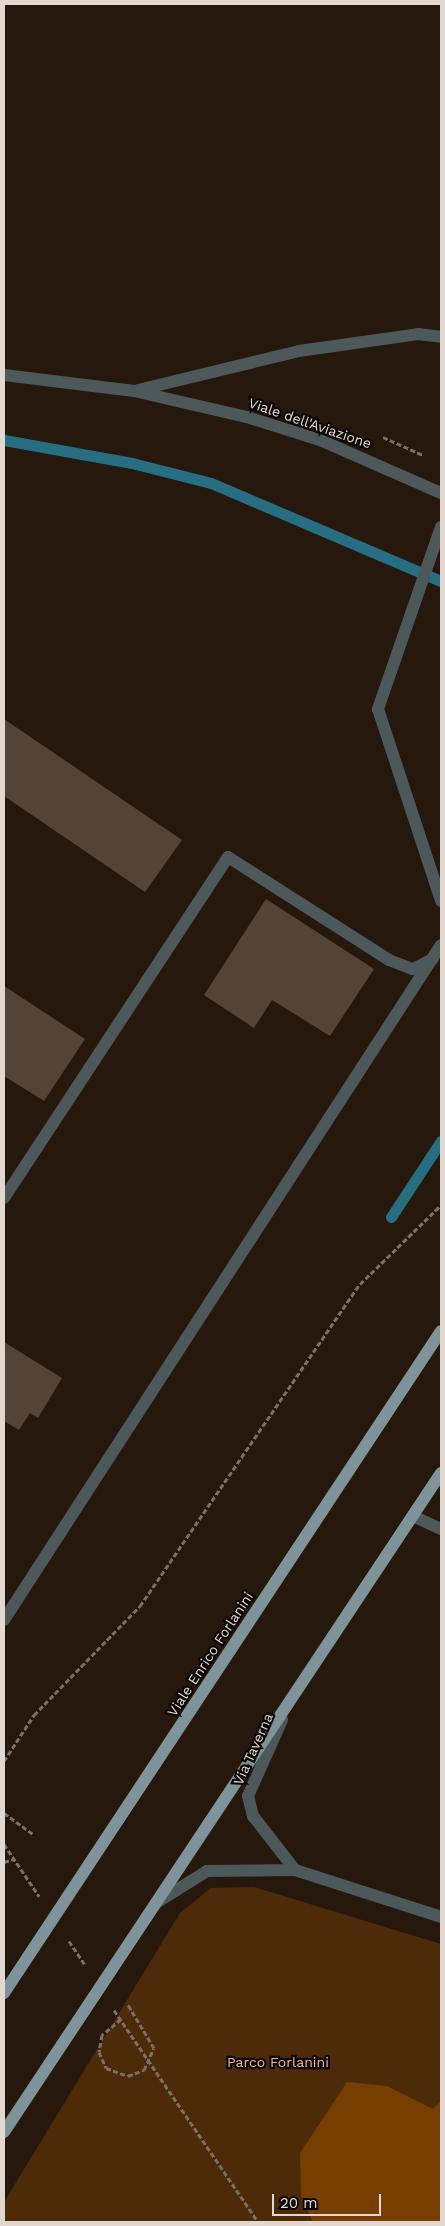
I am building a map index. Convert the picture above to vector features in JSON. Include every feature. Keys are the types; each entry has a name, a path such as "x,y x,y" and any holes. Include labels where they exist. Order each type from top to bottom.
{"main road":[{"name":"Viale Enrico Forlanini","path":"4,1993 441,1331"},
{"path":"4,2132 441,1473"}],"street":[{"name":"Viale dell'Aviazione","path":"134,391 299,351 418,334 441,338"},
{"name":"Viale dell'Aviazione","path":"4,375 134,391 296,432 441,493"},
{"path":"441,527 378,710 441,901"},
{"path":"4,1198 228,857 389,960 413,969 433,959"},
{"path":"4,1620 441,945"},
{"path":"413,1516 441,1529"},
{"name":"Via Taverna","path":"294,1870 253,1816 248,1796 298,1688"},
{"path":"156,1903 207,1871 294,1870 441,1917"}],"path":[{"path":"4,1761 34,1715 140,1606 360,1284 441,1205"},
{"path":"5,1814 33,1834"},
{"path":"4,1844 41,1899"},
{"path":"4,1862 14,1859"},
{"path":"67,1939 89,1971"},
{"path":"110,2003 258,2222"},
{"path":"121,2019 100,2042 101,2061 114,2074 137,2074 150,2064 154,2048 149,2032 127,2003"}],"green space":[{"name":"Parco Forlanini","path":"254,1887 441,1944 441,2222 4,2222 4,2202 180,1913 211,1888"}],"shaded area":[{"path":"347,2082 387,2086 433,2109 441,2101 441,2222 313,2222 301,2196 300,2153"}],"building":[{"path":"4,719 182,840 145,892 4,796"},
{"path":"266,899 374,969 330,1036 272,1000 254,1028 204,995"},
{"path":"4,986 85,1039 44,1101 4,1076"},
{"path":"4,1342 62,1378 38,1418 30,1413 19,1430 4,1421"}],"waterway":[{"path":"4,440 132,463 211,483 441,581"},
{"path":"391,1217 441,1141"}]}
